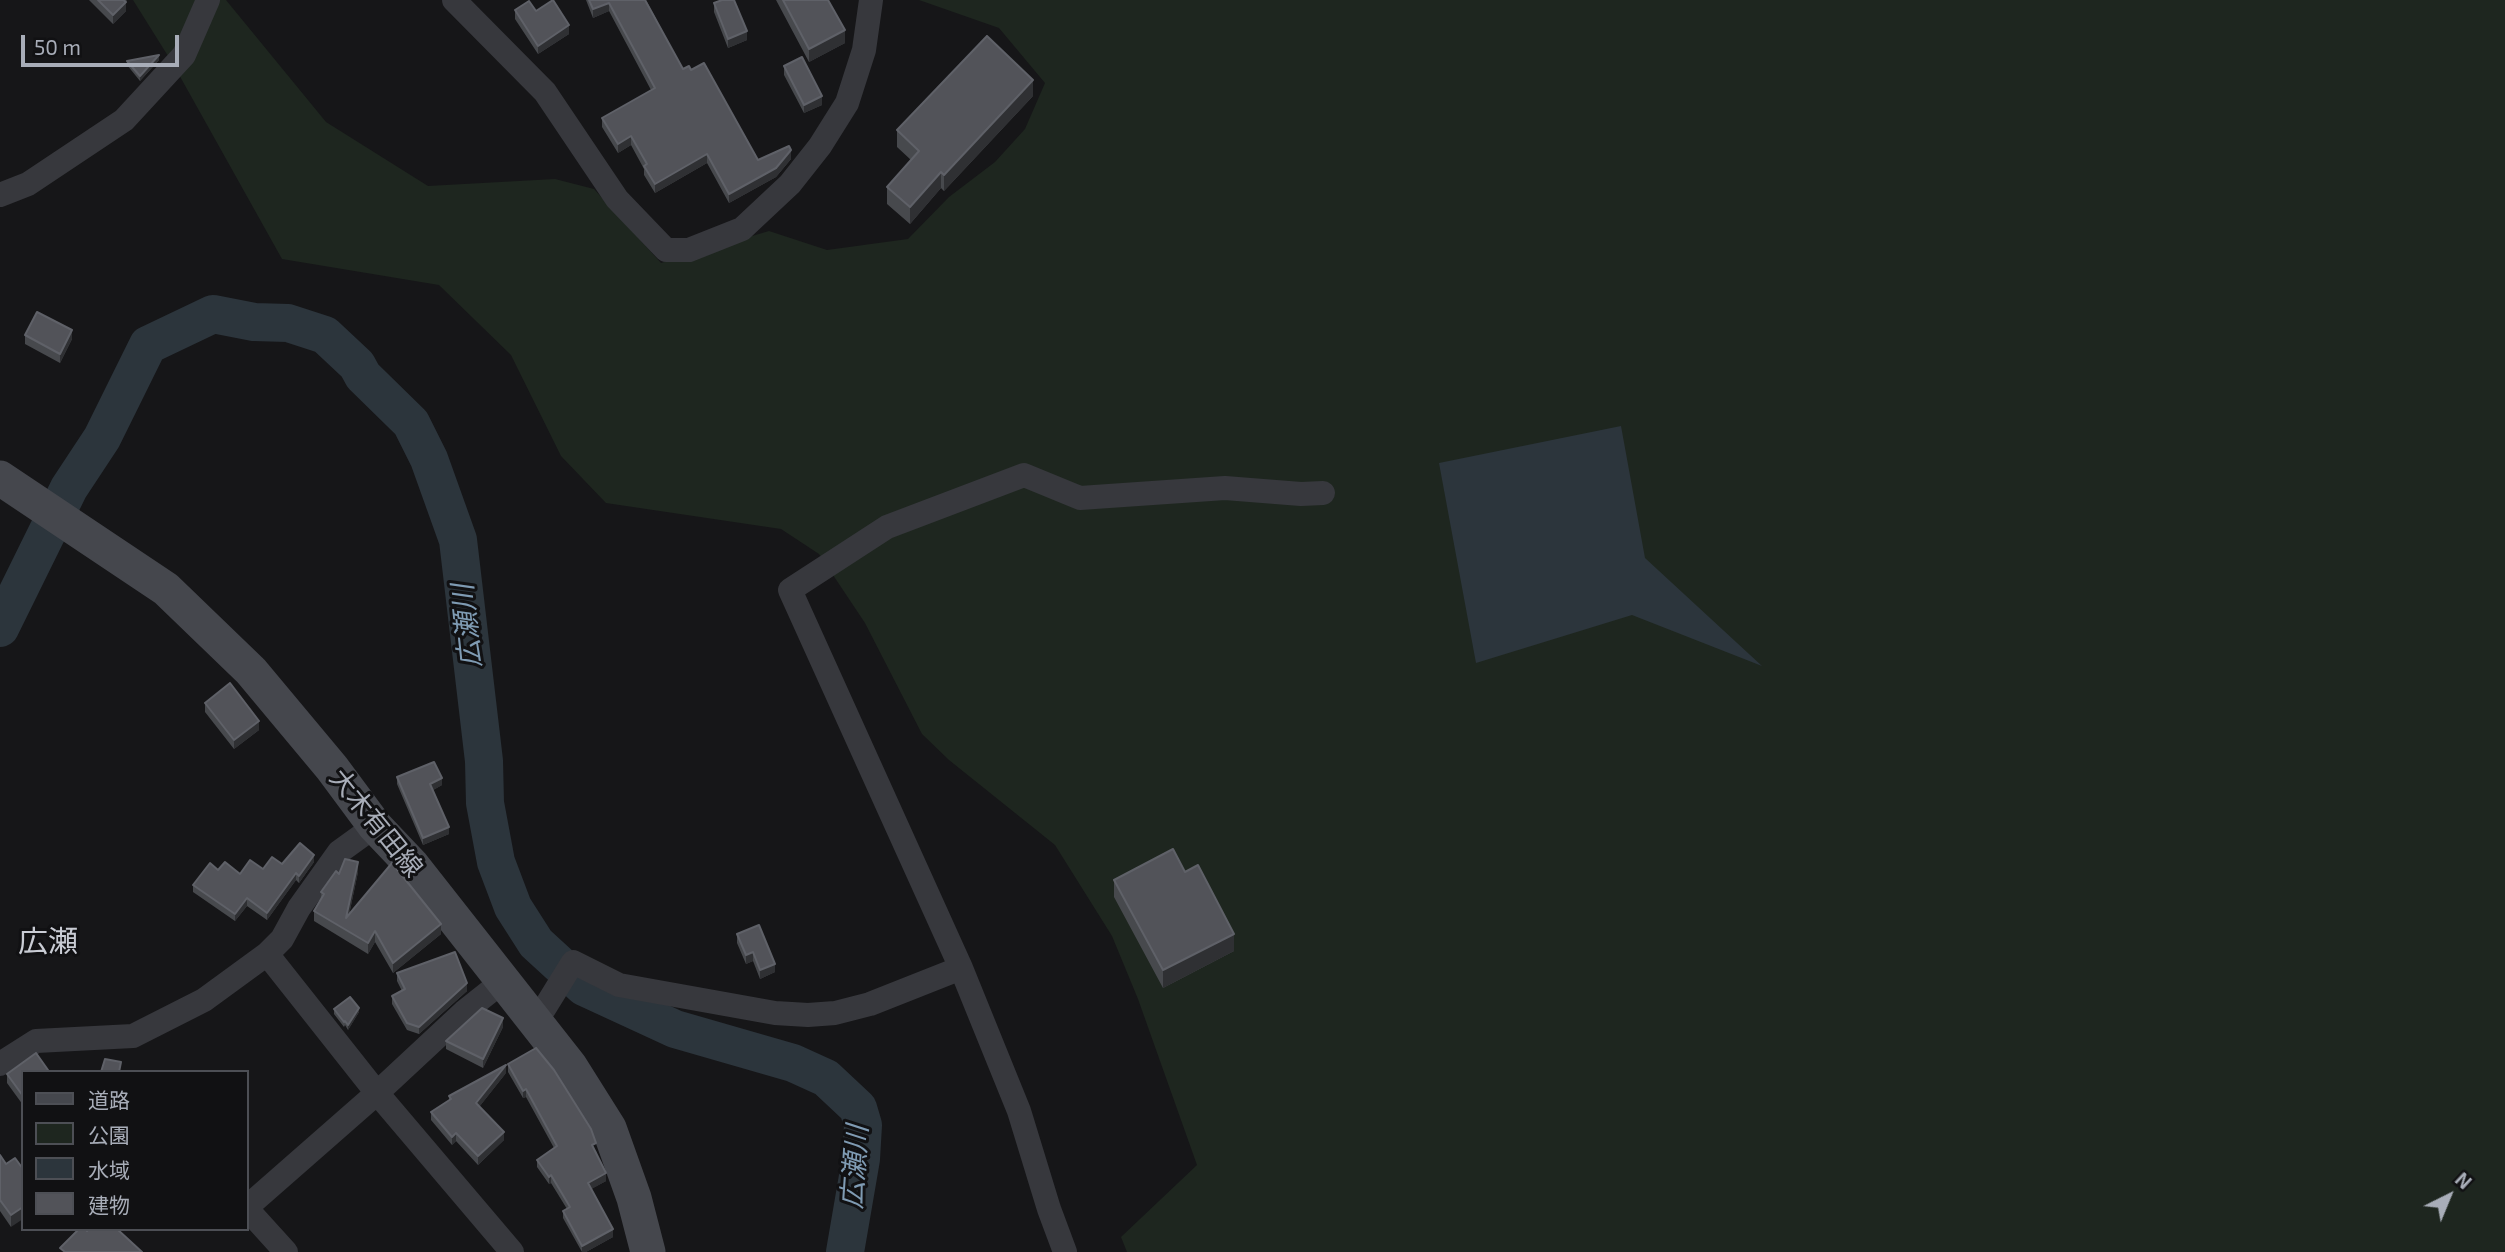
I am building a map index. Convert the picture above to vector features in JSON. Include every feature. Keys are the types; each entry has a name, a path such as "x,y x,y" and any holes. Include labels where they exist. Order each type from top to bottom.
{"main road":[{"name":"大木有田線","path":"11,485 166,589 251,671 332,768 375,826 412,865 503,981 536,1011 609,1128 634,1198 648,1252"}],"street":[{"path":"0,195 28,184 124,120 184,55 208,0"},
{"path":"454,0 545,92 617,199 666,250 689,250 742,229 790,184 836,122 854,84 864,50 872,0"},
{"path":"855,0 864,50"},
{"path":"1065,1252 1019,1111 961,968 790,590 887,527 1024,475 1080,498 1225,488 1301,494 1323,493"},
{"path":"0,1065 36,1041 133,1036 204,1000 267,954 282,939 299,908 339,852 375,826"},
{"path":"267,954 377,1094 512,1252"},
{"path":"536,1011 573,962 619,985 775,1013 808,1014 835,1013 870,1004 961,968"},
{"path":"248,1207 377,1094 464,1012 503,981"},
{"path":"248,1209 286,1252"}],"green space":[{"path":"133,0 226,0 326,122 428,186 555,179 594,189 661,263 769,231 827,250 908,239 949,197 995,162 1025,129 1045,83 999,28 919,0 2505,0 2505,1252 1127,1252 1121,1237 1197,1165 1138,999 1112,936 1055,845 949,760 922,734 865,623 819,554 781,529 606,503 561,456 511,355 439,285 282,259 173,64"}],"water":[{"path":"1621,426 1645,558 1762,666 1632,615 1476,663 1439,463"}],"building":[{"path":"98,0 123,0 126,2 113,15"},
{"path":"553,0 569,25 538,46 515,10 529,1 536,11"},
{"path":"589,0 645,0 683,69 689,66 691,70 704,63 758,160 789,146 791,150 776,168 729,194 707,154 655,184 631,136 618,144 602,118 655,88 609,3 593,9"},
{"path":"734,0 747,31 728,39 714,3"},
{"path":"783,0 828,0 845,30 809,49"},
{"path":"987,36 1033,80 944,175 941,172 910,207 887,187 919,151 897,130"},
{"path":"159,55 140,76 127,61"},
{"path":"802,57 822,96 804,105 784,66"},
{"path":"37,312 72,330 60,354 25,335"},
{"path":"230,683 259,721 234,740 205,703"},
{"path":"434,762 442,778 430,784 449,827 423,838 397,777"},
{"path":"300,843 314,855 299,876 296,873 267,913 247,898 235,914 193,885 210,863 218,870 225,862 240,874 250,860 263,869 272,857 282,864"},
{"path":"1173,849 1185,872 1198,865 1234,934 1163,970 1114,880"},
{"path":"345,859 358,862 346,918 392,863 441,924 393,963 375,931 368,943 314,911 324,894 321,892 336,871 339,874"},
{"path":"759,925 775,964 760,970 753,952 746,955 737,934"},
{"path":"455,952 467,983 419,1027 407,1023 392,996 405,989 397,973"},
{"path":"350,997 359,1008 348,1025 334,1009"},
{"path":"482,1008 503,1018 483,1059 446,1041"},
{"path":"536,1048 554,1070 591,1129 596,1143 592,1145 606,1173 588,1183 613,1229 582,1246 563,1211 570,1207 551,1175 549,1177 537,1160 557,1146 526,1089 523,1091 508,1064"},
{"path":"36,1053 48,1070 21,1070 21,1093 7,1074"},
{"path":"105,1059 121,1062 119,1070 102,1070"},
{"path":"506,1065 476,1103 504,1132 478,1156 456,1133 452,1137 431,1112 451,1099 449,1096"},
{"path":"0,1155 6,1164 15,1158 21,1166 21,1208 11,1215 0,1200"},
{"path":"77,1231 119,1231 142,1252 65,1252 60,1248"}],"waterway":[{"name":"広瀬川","path":"0,628 69,488 102,438 148,345 213,314 254,322 288,323 325,335 411,423 429,459 458,540 484,761 485,803 496,862 513,907 536,943 584,987 675,1029 793,1063 826,1078 858,1108 863,1125 861,1159 845,1252"}],"district":[{"name":"広瀬","path":"48,942"}]}
